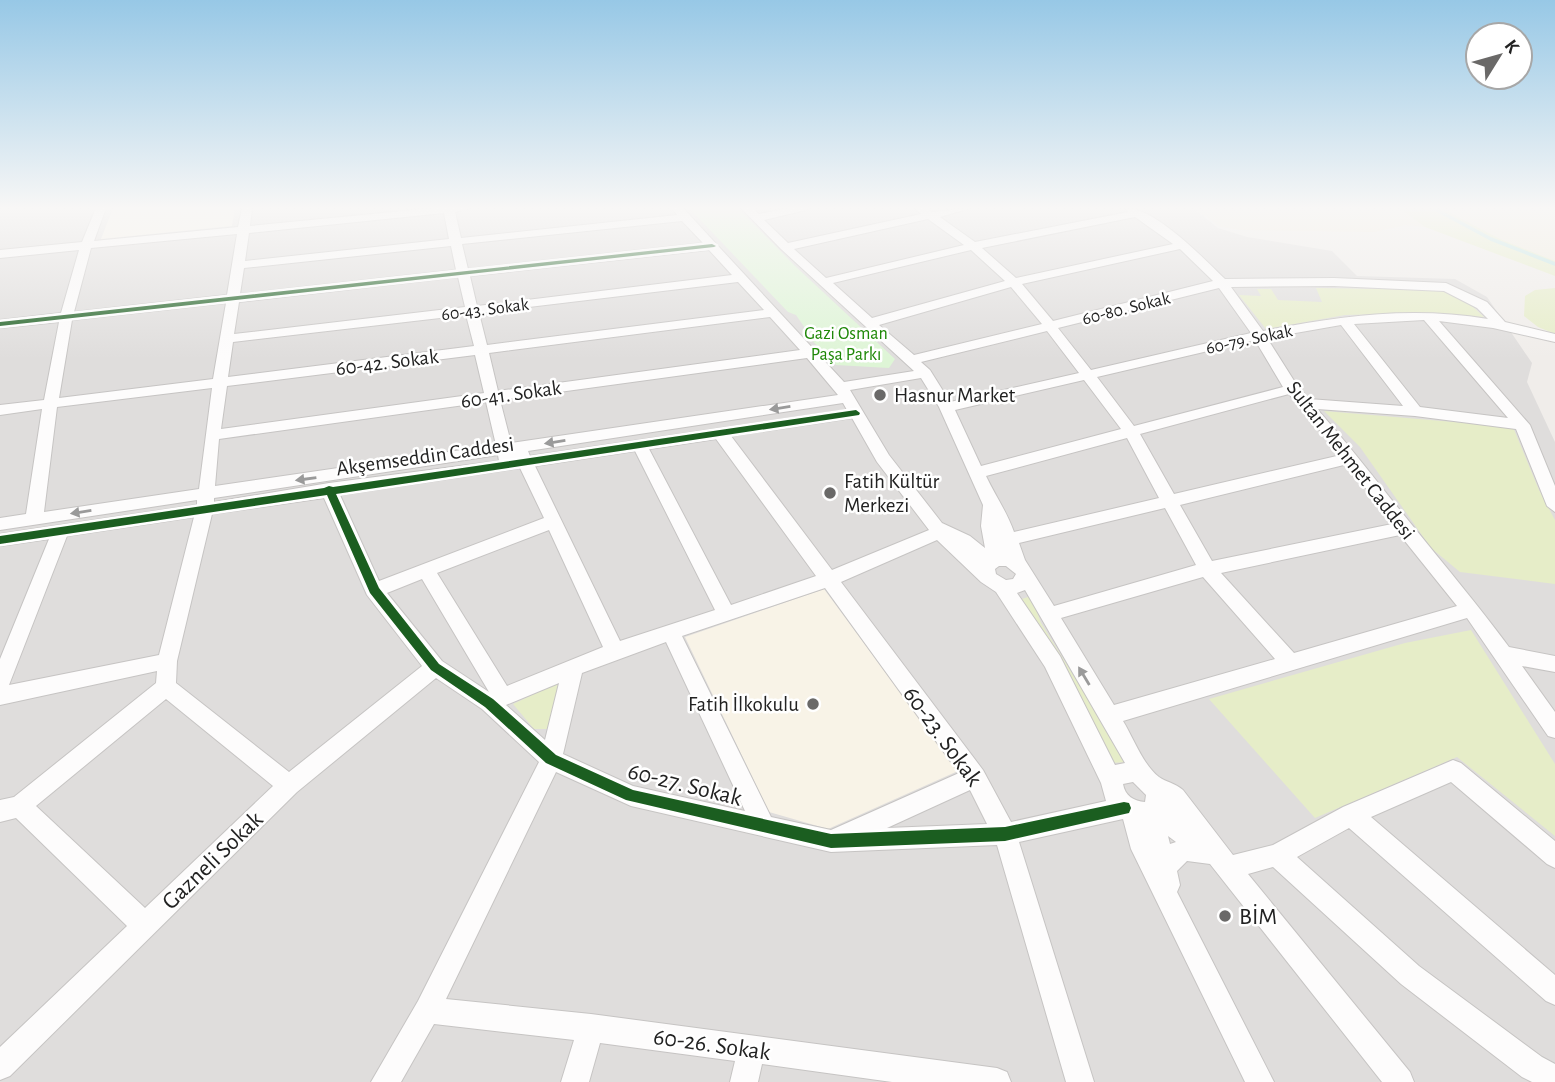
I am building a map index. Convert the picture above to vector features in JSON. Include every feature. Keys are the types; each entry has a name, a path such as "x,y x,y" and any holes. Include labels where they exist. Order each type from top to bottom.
{"street":[{"path":"34,520 66,316 81,258"},
{"path":"144,925 10,808 166,687 167,661 205,501 212,436 240,258"},
{"path":"239,265 298,258"},
{"path":"460,258 493,397 513,456 555,521 615,651"},
{"path":"0,324 601,258"},
{"path":"724,258 844,392 883,458 954,549 991,565 1021,570"},
{"path":"797,258 912,360 925,373 946,407 991,505 1000,515 1021,570 1108,716 1143,801 1139,841 1260,1082"},
{"path":"823,282 921,258"},
{"path":"988,258 1016,282 1089,374 1130,432 1207,569 1290,663"},
{"path":"870,323 1016,282 1122,258"},
{"name":"Sultan Mehmet Caddesi","path":"1197,258 1222,283 1259,335 1292,389 1352,458 1404,528 1471,609 1555,729"},
{"name":"60-43. Sokak","path":"228,339 742,278"},
{"name":"60-80. Sokak","path":"912,360 1222,283 1334,282 1446,287 1482,305 1499,323"},
{"name":"60-42. Sokak","path":"0,410 775,313"},
{"path":"1427,316 1522,425 1555,506"},
{"name":"60-79. Sokak","path":"946,407 1022,393 1089,374 1259,335 1344,320 1427,316 1499,323 1555,338"},
{"path":"1344,320 1415,411"},
{"name":"60-41. Sokak","path":"212,436 810,353"},
{"name":"Akşemseddin Caddesi","path":"0,536 34,520 330,489 844,392 925,373"},
{"path":"976,473 1292,389"},
{"path":"1303,403 1415,411 1522,425"},
{"name":"Akşemseddin Caddesi","path":"0,536 61,530 205,501 513,456 640,446 856,413"},
{"name":"60-23. Sokak","path":"721,434 975,777 1004,834 1080,1082"},
{"path":"640,446 726,613"},
{"path":"1010,539 1352,458"},
{"name":"60-27. Sokak","path":"330,489 373,590 435,667 496,700"},
{"path":"991,505 988,517 990,580 1003,587 1054,662 1112,782 1113,795 1143,801 1220,862 1400,1082"},
{"path":"373,590 555,521"},
{"path":"1048,615 1207,569 1404,528"},
{"path":"496,700 615,651 827,580 938,529"},
{"path":"0,684 61,530"},
{"path":"1003,587 1018,586 1021,570"},
{"name":"60-27. Sokak","path":"427,571 496,700 551,759 631,796 831,841 1004,834 1143,801"},
{"path":"1108,716 1471,609"},
{"path":"671,633 764,826"},
{"path":"1503,654 1555,664"},
{"path":"0,696 167,661"},
{"name":"Gazneli Sokak","path":"0,1066 289,785 435,667"},
{"path":"384,1082 427,1010 551,759 573,668"},
{"path":"166,687 289,785"},
{"path":"1165,869 1171,858 1183,849 1192,847 1220,862 1278,855 1351,815 1453,771 1555,856"},
{"path":"1112,782 1122,772 1134,772 1165,869 1172,909"},
{"path":"831,841 975,777"},
{"path":"1351,815 1555,992"},
{"path":"1278,855 1410,975 1532,1067 1555,1079"},
{"name":"60-26. Sokak","path":"427,1010 591,1028 997,1082"},
{"path":"575,1082 591,1028"},
{"path":"744,1082 751,1049"}],"shaded area":[{"path":"0,258 1339,258 1357,276 1455,279 1487,297 1532,363 1527,382 1555,442 1555,1082 0,1082"},
{"name":"Fatih İlkokulu","path":"824,589 958,771 828,829 769,812 685,637"}],"green space":[{"name":"Gazi Osman Paşa Parkı","path":"737,258 788,258 895,359 889,368 836,365 802,330 805,328 796,315 788,312"},
{"path":"1509,258 1549,258 1555,261 1555,276"},
{"path":"1316,288 1443,290 1471,305 1484,317 1422,313 1345,315 1266,329 1239,295 1261,296 1257,289 1271,289 1278,300 1322,302"},
{"path":"1555,288 1555,334 1538,327 1524,316 1525,296 1535,290"},
{"path":"1324,411 1513,427 1539,490 1555,520 1555,584 1460,572 1431,548 1360,447"},
{"path":"1031,596 1041,623 1127,762 1111,763 1016,601"},
{"path":"1471,630 1555,764 1555,836 1457,757 1315,818 1209,699 1405,643"},
{"path":"558,683 557,713 547,729 534,729 513,704"}],"waterway":[{"path":"1541,258 1555,264"}],"cycle path":[{"path":"0,324 598,258"},
{"path":"0,540 856,413"},
{"path":"329,489 374,590 435,667 489,703 551,759 631,796 831,841 1005,834 1124,808"}],"place":[{"name":"Hasnur Market","path":"880,395"},
{"name":"Fatih Kültür Merkezi","path":"830,493"},
{"name":"Fatih İlkokulu","path":"813,704"},
{"name":"BİM","path":"1225,916"}]}
